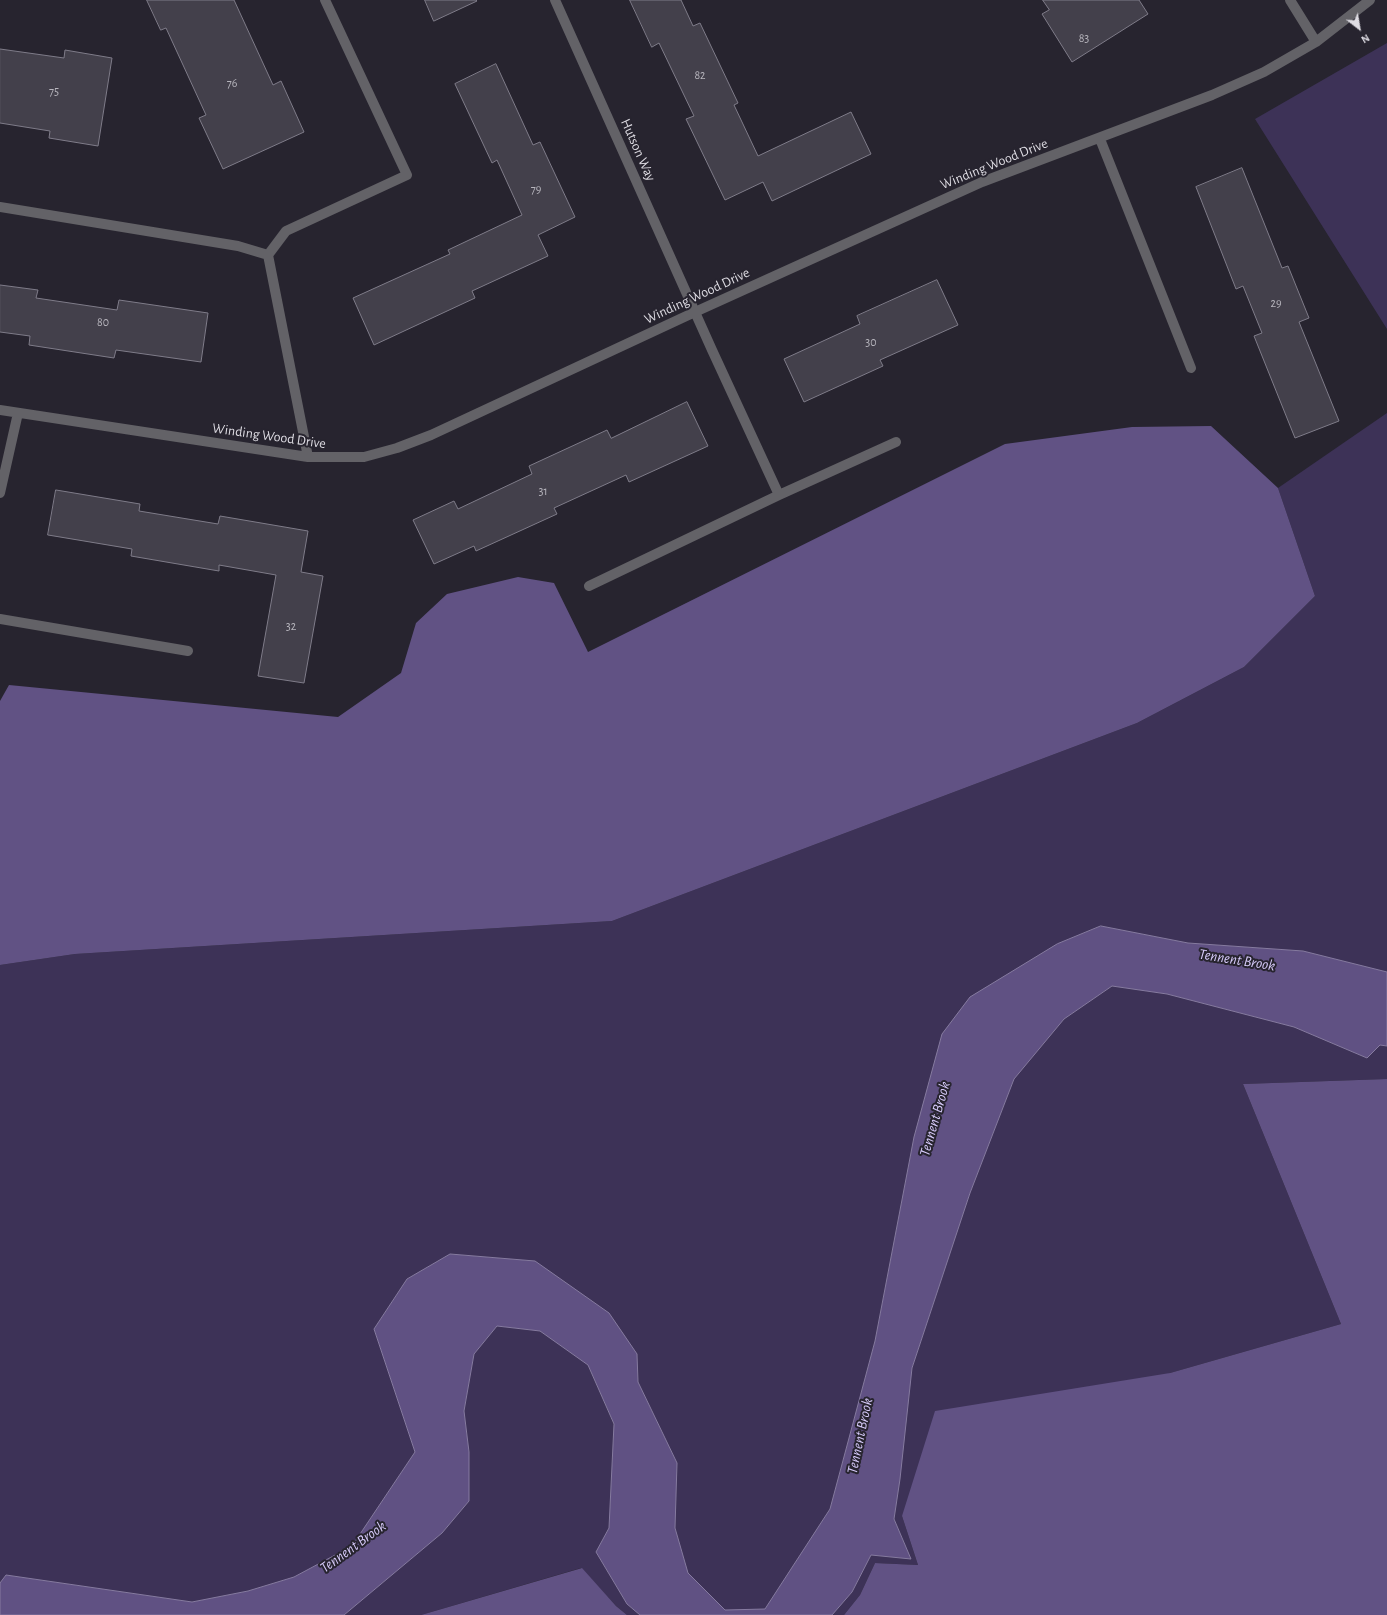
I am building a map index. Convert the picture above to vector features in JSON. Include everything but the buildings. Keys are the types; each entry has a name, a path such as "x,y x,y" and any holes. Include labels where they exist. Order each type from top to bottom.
{"street":[{"path":"308,457 268,255 286,231 407,175 325,0"},
{"name":"Hutson Way","path":"555,0 779,495"},
{"path":"1290,0 1316,42"},
{"name":"Winding Wood Drive","path":"0,410 308,457 364,457 398,448 431,435 695,312 982,182 1100,139 1212,95 1264,72 1316,42 1370,0"},
{"path":"1100,139 1191,368"},
{"path":"0,207 238,246 268,255"},
{"path":"0,493 18,413"},
{"path":"588,586 779,495 896,442"},
{"path":"0,619 188,651"}],"shaded area":[{"path":"1387,43 1387,329 1255,119"},
{"path":"1387,413 1387,972 1303,951 1188,943 1101,926 914,1138 875,1341 830,1509 765,1610 725,1610 688,1574 675,1528 677,1463 638,1382 637,1354 535,1261 450,1254 407,1279 374,1329 415,1452 352,1546 294,1577 248,1591 192,1602 6,1575 0,1583 0,965 75,954 612,921 1137,723 1244,667 1315,596 1278,488"},
{"path":"1211,426 1278,488 1315,596 1244,667 1137,723 612,921 75,954 0,965 0,701 9,685 338,717 401,673 416,623 447,594 518,577 554,583 588,652 1005,444 1132,427"},
{"path":"1112,986 1167,994 1294,1027 1367,1058 1380,1044 1387,1046 1387,1079 1243,1084 1341,1324 1170,1373 902,1516 918,1565 875,1563 860,1595 844,1615 832,1615 852,1592 871,1555 911,1559 894,1519 912,1368 970,1193 1014,1079 1064,1019"},
{"path":"1387,1079 1387,1615 844,1615 860,1595 875,1563 918,1565 902,1516 935,1411 1170,1373 1341,1324 1243,1084"},
{"path":"497,1326 540,1331 588,1365 614,1425 609,1528 596,1552 627,1604 640,1615 627,1615 616,1606 581,1568 421,1615 344,1615 442,1533 469,1501 469,1452 464,1411 474,1354"},
{"path":"582,1568 616,1606 627,1615 421,1615"}],"water":[{"name":"Tennent Brook","path":"1101,926 1188,943 1303,951 1387,972 1387,1046 1380,1045 1367,1058 1294,1027 1167,994 1112,986 1064,1019 1014,1079 970,1193 912,1368 900,1479 894,1519 911,1559 871,1555 852,1592 832,1615 640,1615 627,1604 596,1552 609,1528 614,1424 588,1365 540,1331 497,1326 474,1354 464,1411 469,1452 469,1501 442,1533 344,1615 0,1615 0,1583 6,1575 192,1602 248,1591 294,1577 352,1546 415,1452 374,1329 407,1279 450,1254 535,1261 609,1313 637,1354 638,1382 677,1463 675,1528 688,1573 725,1610 765,1609 830,1509 875,1341 914,1137 942,1034 970,997 1057,944"}]}
